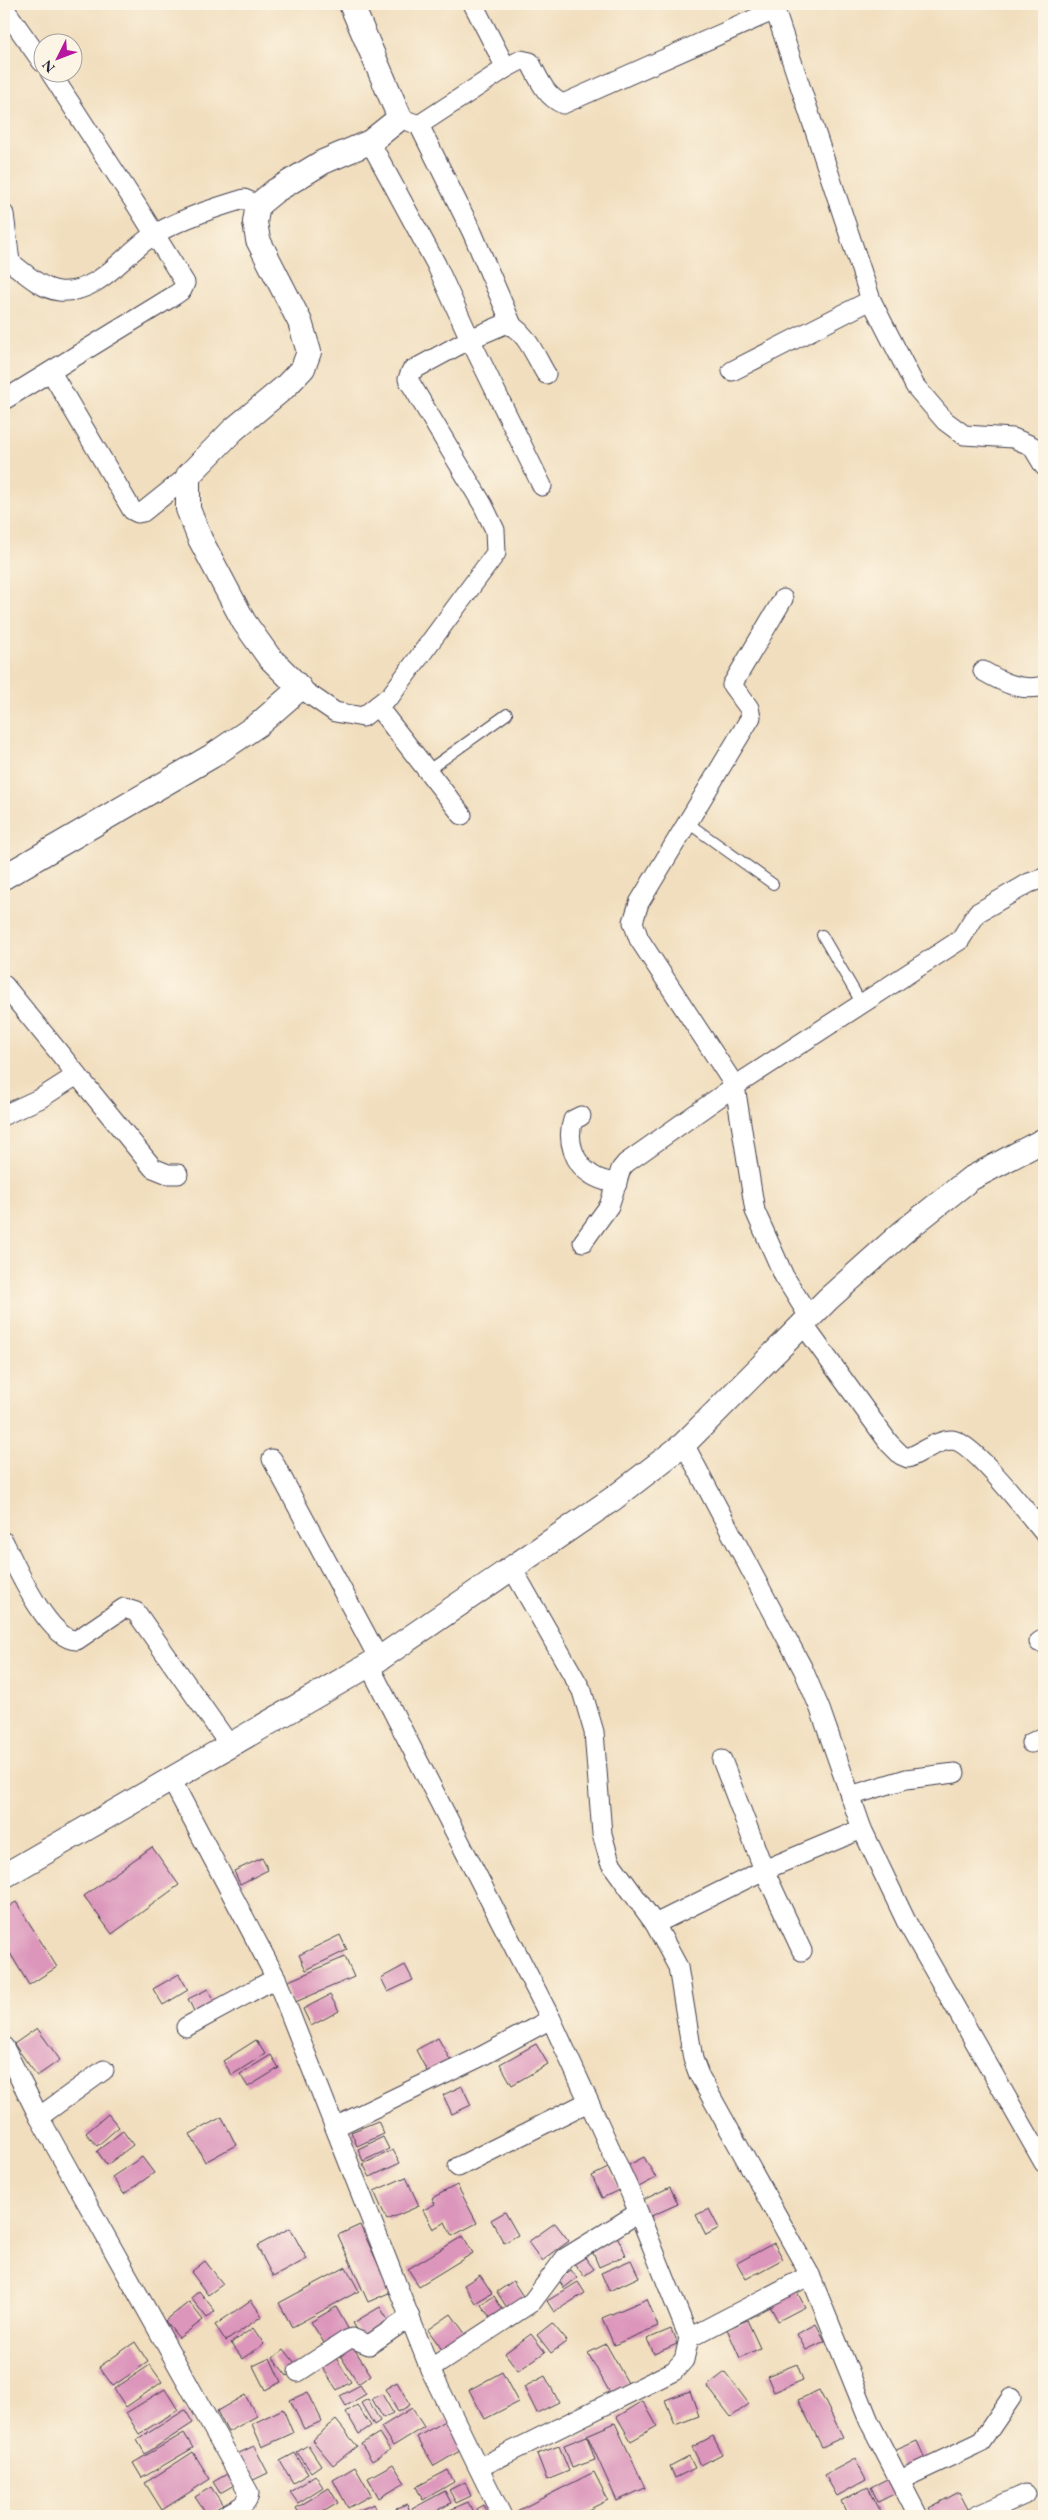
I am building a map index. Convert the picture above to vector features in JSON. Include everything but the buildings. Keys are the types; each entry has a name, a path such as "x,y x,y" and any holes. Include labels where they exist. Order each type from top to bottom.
{"street":[{"path":"351,4 410,121 472,232 512,325"},
{"path":"473,4 506,68"},
{"path":"51,372 132,510 138,513 143,512 188,476 233,430 286,386 303,368 309,352 300,322 258,240 256,222 258,205 275,191 323,162 370,142 521,60 530,62 546,92 553,100 563,104 774,7 816,128 871,300 914,386 945,421 964,435 1013,438 1032,446 1044,466"},
{"path":"4,8 32,48"},
{"path":"4,400 182,290 185,283 56,82"},
{"path":"370,142 436,264 470,340 542,486"},
{"path":"4,214 7,262 43,285 58,291 78,289 98,280 154,235 199,213 244,199 258,205"},
{"path":"732,371 871,300"},
{"path":"188,476 188,509 200,539 244,622 269,657 300,688 335,712 363,717 391,695 496,553 495,530 408,379 411,371 505,324 512,325 519,330 546,374"},
{"path":"783,599 732,685 749,708 751,718 639,904 634,922 639,939 735,1086 755,1211 806,1321 889,1443 901,1455 908,1458 952,1440 970,1448 1044,1533"},
{"path":"983,671 1000,681 1020,688 1044,686"},
{"path":"4,877 212,756 259,724 300,688"},
{"path":"377,706 462,815"},
{"path":"583,1242 609,1206 618,1184 621,1169 626,1163 735,1086 960,940 977,913 1028,883 1044,878"},
{"path":"4,985 153,1168 168,1174 178,1174"},
{"path":"4,1115 41,1098 77,1074"},
{"path":"581,1116 573,1120 570,1130 575,1158 582,1168 593,1176 618,1184"},
{"path":"4,1876 374,1662 614,1498 684,1444 806,1321 862,1268 936,1204 970,1179 1044,1140"},
{"path":"684,1444 802,1669 820,1709 862,1829 906,1921 1044,2163"},
{"path":"272,1458 552,2018 638,2214 689,2338 684,2360 674,2371 480,2467"},
{"path":"4,1542 40,1611 61,1632 77,1640 124,1608 136,1612 230,1746"},
{"path":"512,1568 582,1691 594,1732 602,1834 610,1862 655,1924 678,1967 693,2059 699,2075 810,2275 869,2421 918,2516"},
{"path":"722,1760 764,1870 802,1951"},
{"path":"850,1796 906,1779 955,1773"},
{"path":"171,1779 276,1978 430,2368 480,2467 502,2516"},
{"path":"655,1924 764,1870 862,1829"},
{"path":"186,2027 276,1978"},
{"path":"335,2127 482,2056 552,2018"},
{"path":"4,2047 39,2117 249,2493 248,2499 244,2504 224,2516"},
{"path":"39,2117 104,2070"},
{"path":"458,2167 588,2102"},
{"path":"430,2368 532,2302 559,2264 570,2253 638,2214"},
{"path":"689,2338 810,2275"},
{"path":"298,2372 347,2340 352,2338 369,2345 410,2317"},
{"path":"900,2480 981,2442 1011,2398"},
{"path":"976,2516 1026,2494"}],"lane":[{"path":"428,771 507,714"},
{"path":"688,823 773,884"},
{"path":"822,935 862,1004"}]}
